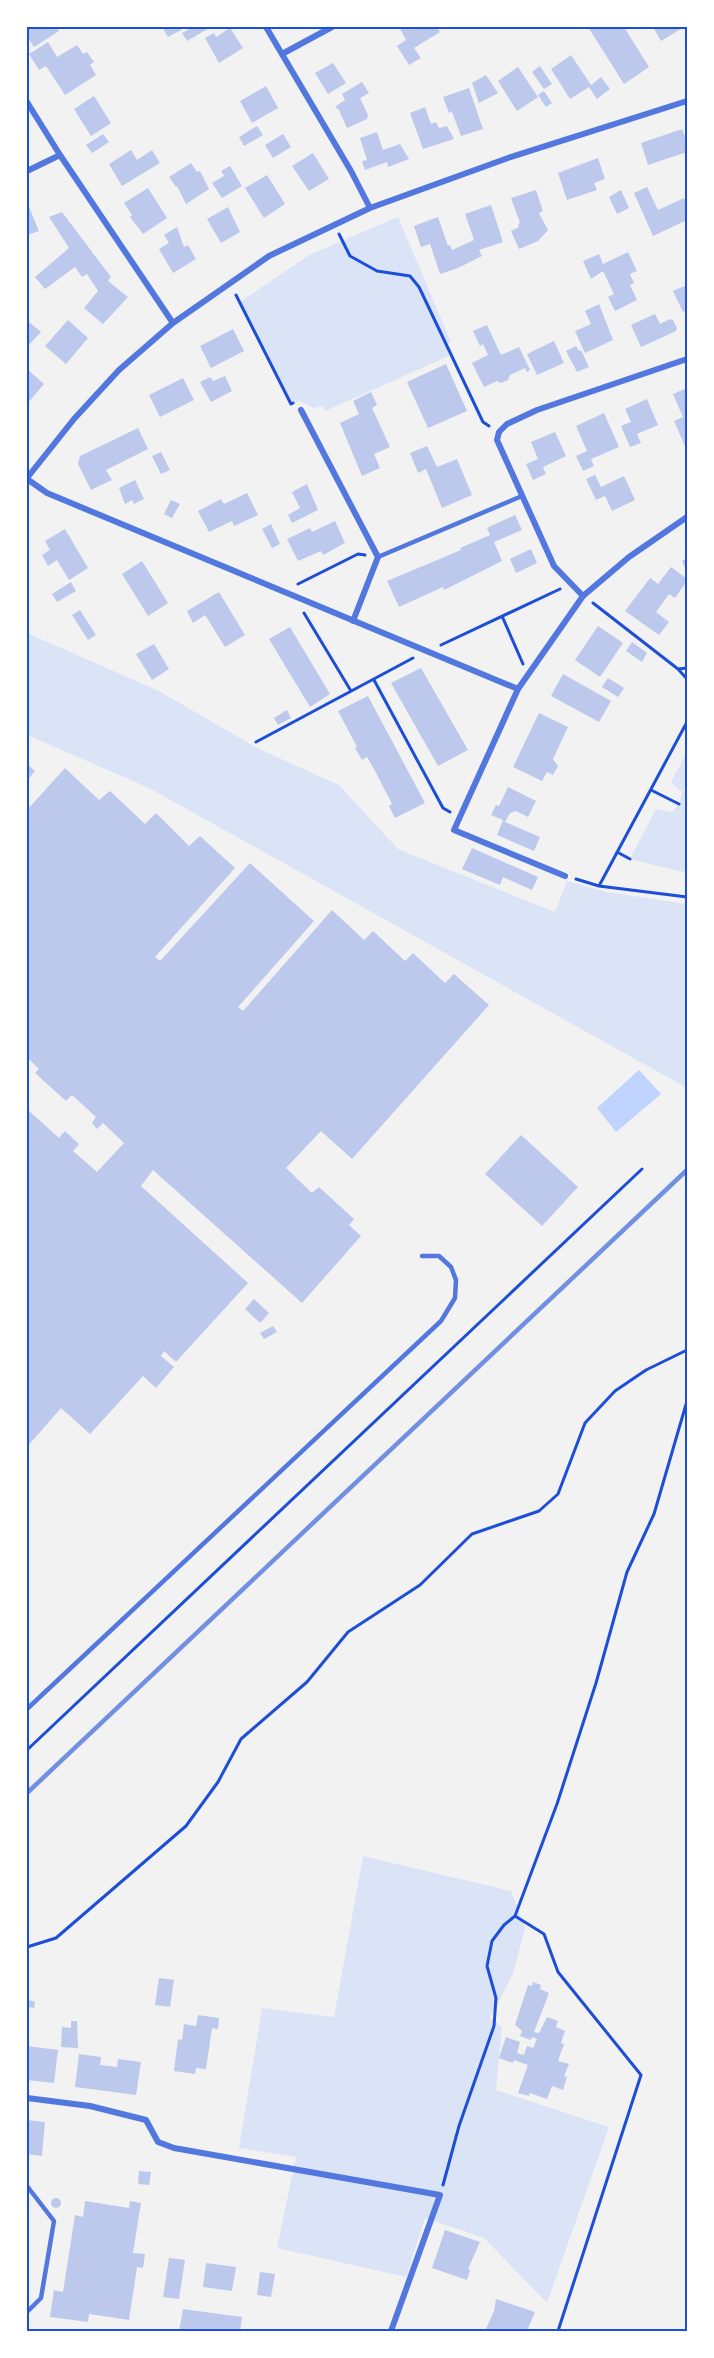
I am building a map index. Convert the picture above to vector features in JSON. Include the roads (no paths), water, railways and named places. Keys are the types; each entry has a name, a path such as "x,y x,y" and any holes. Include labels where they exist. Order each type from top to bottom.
{"street":[{"path":"266,27 351,171 370,208"},
{"path":"282,54 332,27"},
{"path":"518,689 47,493 27,478 74,419 119,370 174,323 269,256 370,208 508,158 687,101"},
{"path":"27,102 60,155 174,323"},
{"path":"27,171 60,155"},
{"path":"583,596 554,566 497,440 499,432 507,424 537,410 687,359"},
{"path":"301,410 378,557 353,621"},
{"path":"565,876 454,830 518,689 583,596 628,558 687,517"},
{"path":"27,2098 90,2106 146,2120 158,2142 174,2148 440,2195 391,2331"}],"lane":[{"path":"378,557 522,496"},
{"path":"27,1708 441,1321 455,1298 456,1280 451,1267 439,1256 422,1256"},
{"path":"27,2186 54,2221 41,2298 27,2312"}],"water":[{"path":"639,1070 661,1094 616,1132 597,1108"}],"railway":[{"path":"27,1793 687,1170"}]}
